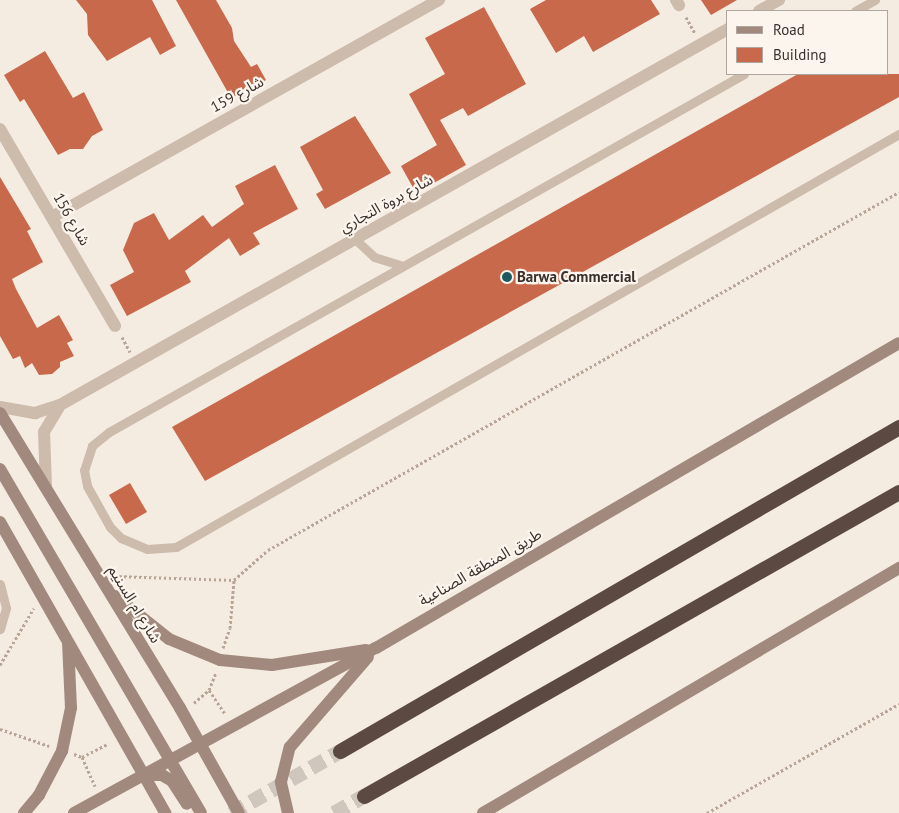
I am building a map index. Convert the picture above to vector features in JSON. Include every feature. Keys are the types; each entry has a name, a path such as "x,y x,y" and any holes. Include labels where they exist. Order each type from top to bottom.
{"highway":[{"path":"340,752 899,427"},
{"path":"364,796 899,492"}],"main road":[{"name":"طريق المنطقة الصناعية","path":"74,813 173,762 376,648 899,343"},
{"name":"شارع ام السنيم","path":"0,413 180,708 239,813"},
{"path":"0,469 173,762 201,813"},
{"path":"0,522 165,813"},
{"path":"483,813 899,568"},
{"path":"106,588 169,639 220,660 272,665 376,648"},
{"path":"24,813 39,795 62,751 70,708 68,639"},
{"path":"288,813 280,782 290,746 376,648"},
{"path":"144,776 159,774 172,781 192,813"}],"street":[{"name":"شارع 159","path":"52,217 439,0"},
{"path":"762,10 779,0"},
{"name":"شارع بروة التجاري","path":"0,407 35,413 60,405 726,30"},
{"name":"شارع 156","path":"0,128 115,326"},
{"name":"شارع بروة التجاري","path":"46,486 44,432 60,405"}],"lane":[{"path":"857,10 875,0"},
{"path":"742,75 401,265 118,427 92,446 85,459 87,486 110,527 121,538 147,549 176,547 899,134"},
{"path":"355,239 374,257 401,265"},
{"path":"0,584 6,608 0,629"}],"path":[{"path":"678,3 701,44"},
{"path":"98,575 234,580 268,550 899,192"},
{"path":"115,326 136,362"},
{"path":"180,708 199,700 209,690 230,628 234,580"},
{"path":"0,665 42,594"},
{"path":"209,690 234,728"},
{"path":"707,813 899,704"},
{"path":"0,729 82,757 121,736"},
{"path":"82,757 101,799"}],"building":[{"path":"76,0 152,0 176,46 160,55 150,37 107,61 88,35 87,14"},
{"path":"176,0 216,0 232,28 234,41 251,67 257,64 266,80 231,98"},
{"path":"546,0 651,0 660,14 593,52 584,36 556,53 530,9"},
{"path":"701,0 737,0 711,15"},
{"path":"484,7 526,84 468,116 463,108 440,120 466,165 416,193 401,166 437,145 409,94 445,74 425,38"},
{"path":"45,51 73,98 84,92 103,130 92,136 83,149 70,149 58,155 24,99 20,102 4,75"},
{"name":"Barwa Commercial","path":"899,74 899,97 205,481 172,427 796,75"},
{"path":"355,116 391,173 325,209 316,194 323,190 300,147"},
{"path":"275,165 298,209 253,233 260,244 240,256 229,238 185,271 191,282 127,316 110,285 134,272 123,250 134,223 154,213 169,240 203,215 212,227 244,204 235,186"},
{"path":"0,177 31,229 27,231 43,262 12,279 16,289 37,328 59,315 73,340 67,343 74,356 60,362 60,367 52,374 39,375 32,363 25,368 20,356 13,359 0,336"},
{"path":"130,483 147,512 126,524 109,495"}],"tunnel":[{"path":"231,813 340,751"},
{"path":"334,813 364,796"}],"place":[{"name":"Barwa Commercial","path":"507,277"}]}
